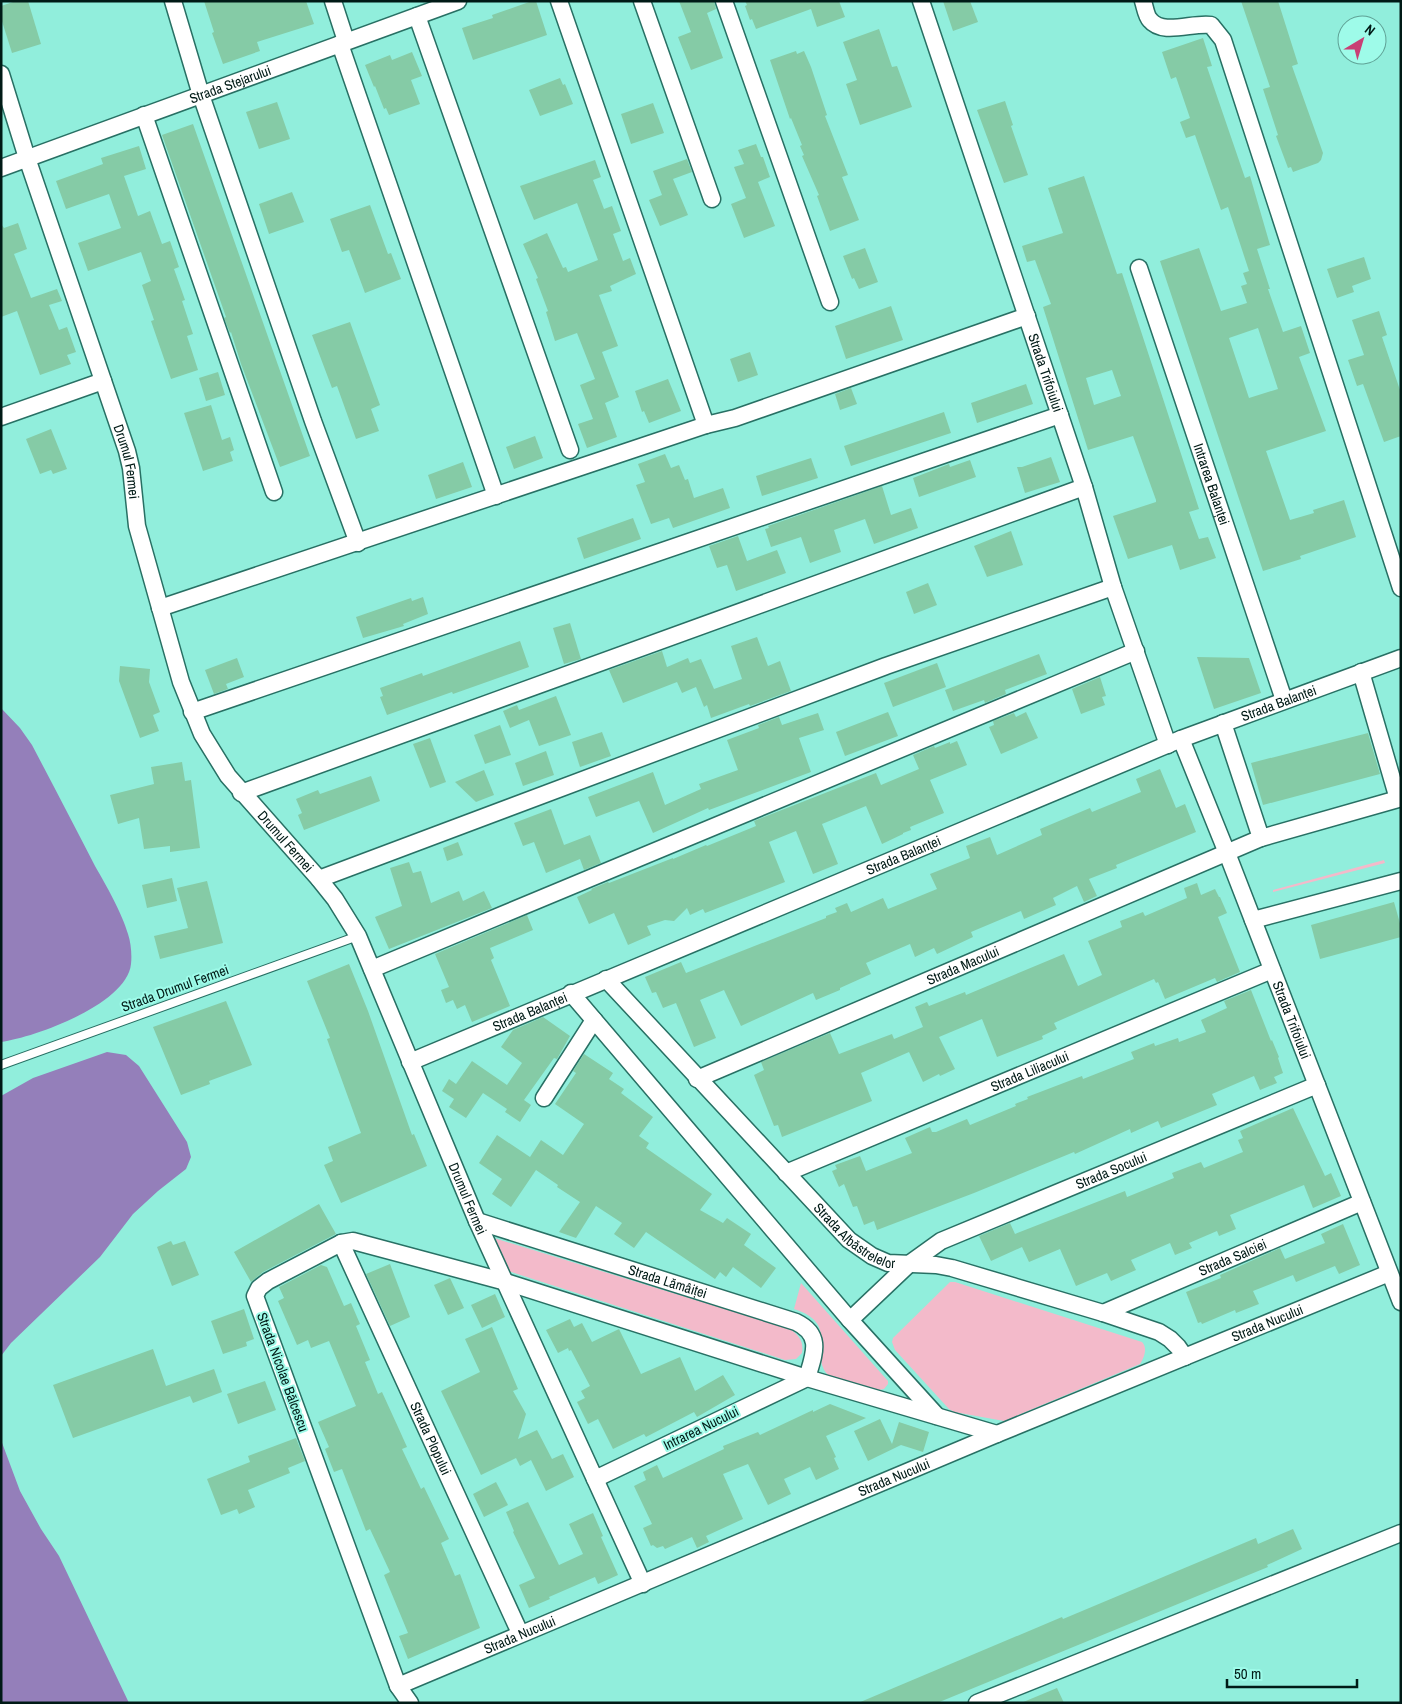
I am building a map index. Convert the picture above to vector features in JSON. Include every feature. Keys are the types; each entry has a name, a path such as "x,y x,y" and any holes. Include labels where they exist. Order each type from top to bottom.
{"street":[{"path":"173,1 201,95 310,413 358,543"},
{"path":"333,1 343,43 496,496"},
{"path":"559,1 706,425"},
{"path":"642,1 712,199"},
{"path":"724,1 830,302"},
{"name":"Strada Trifoiului","path":"921,1 1060,414 1084,487 1113,587 1136,651 1174,742 1227,854 1401,1302"},
{"path":"1143,1 1149,19 1157,26 1168,28 1202,23 1212,25 1223,40 1401,588"},
{"name":"Strada Stejarului","path":"1,168 451,2"},
{"path":"417,16 570,450"},
{"name":"Drumul Fermei","path":"1,74 27,158 127,451 131,468 137,526 181,682 192,712 213,754 241,793 319,879 335,899 358,936 477,1221 643,1584"},
{"path":"144,115 274,492"},
{"name":"Intrarea Balanței","path":"1138,268 1284,700"},
{"path":"160,608 706,425 735,418 1027,316"},
{"path":"1,417 103,381"},
{"path":"192,712 1060,414"},
{"path":"241,793 1084,487"},
{"path":"319,879 886,666 1113,587"},
{"path":"372,969 1136,651"},
{"name":"Strada Balanței","path":"410,1062 570,993 1174,742 1401,658"},
{"name":"Strada Macului","path":"697,1079 1261,838 1398,799 1361,672"},
{"path":"1223,723 1261,838"},
{"path":"1253,920 1401,881"},
{"name":"Strada Liliacului","path":"786,1172 1272,970"},
{"name":"Strada Albăstrelelor","path":"606,979 697,1079 849,1240 872,1256 888,1263 936,1265 952,1268 1103,1313 1159,1332 1170,1339 1185,1356"},
{"path":"570,993 850,1320 937,1416"},
{"path":"544,1098 594,1020"},
{"name":"Strada Socului","path":"850,1320 909,1264 941,1241 1317,1085"},
{"name":"Strada Salciei","path":"1103,1313 1362,1202"},
{"name":"Strada Lămâiței","path":"477,1221 796,1322 809,1330 815,1340 807,1378"},
{"path":"341,1242 353,1241 506,1282 807,1378 997,1434"},
{"name":"Strada Plopului","path":"341,1242 520,1634"},
{"name":"Strada Nicolae Bălcescu","path":"341,1242 268,1281 259,1288 255,1296 398,1686 410,1703"},
{"name":"Strada Nucului","path":"398,1686 997,1434 1389,1273"},
{"name":"Intrarea Nucului","path":"595,1479 807,1378"},
{"path":"977,1703 1401,1533"}],"lane":[{"name":"Strada Drumul Fermei","path":"1,1064 358,936"}],"shaded area":[{"path":"1,708 20,728 32,745 113,899 128,934 131,945 131,964 126,979 114,992 97,1005 56,1026 1,1042"},
{"path":"1384,860 1385,863 1273,892 1273,890"},
{"path":"107,1052 126,1055 139,1066 187,1142 191,1157 186,1169 133,1214 100,1257 11,1343 1,1356 1,1096 33,1078"},
{"path":"494,1238 790,1329 800,1339 802,1353 796,1359 785,1360 508,1271"},
{"path":"950,1282 1142,1342 1145,1347 1144,1356 1140,1364 1004,1421 954,1412 949,1409 895,1350 892,1342 893,1338"},
{"path":"801,1283 888,1381 884,1389 879,1390 828,1375 823,1366 820,1330 816,1322 808,1315 794,1309"},
{"path":"1,1440 20,1491 41,1529 59,1556 129,1703 1,1703"}],"building":[{"path":"16,1 28,1 41,44 12,53 1,18 1,6"},
{"path":"204,1 306,1 314,24 257,42 260,51 223,64 212,33 214,32"},
{"path":"536,1 547,35 473,60 462,28 493,18 492,15"},
{"path":"679,1 714,1 716,9 707,13 723,58 691,70 678,37 691,32"},
{"path":"745,1 839,1 845,17 817,27 811,9 756,29 752,19 750,20"},
{"path":"943,1 970,1 978,22 953,31"},
{"path":"1241,1 1278,1 1298,64 1292,66 1323,153 1318,163 1293,172 1291,167 1288,168 1276,136 1278,135 1263,89 1270,87"},
{"path":"879,29 892,67 897,66 912,107 860,125 846,84 857,80 843,42"},
{"path":"1203,38 1212,66 1207,67 1245,178 1250,176 1270,245 1257,249 1270,289 1268,289 1283,332 1301,326 1310,353 1299,357 1326,431 1266,451 1290,520 1314,513 1313,510 1344,500 1356,537 1300,556 1301,559 1263,571 1160,261 1199,248 1221,311 1247,303 1241,286 1247,284 1243,273 1249,271 1228,207 1221,210 1195,135 1186,138 1180,122 1190,118 1176,77 1171,79 1162,52","holes":["1258,328 1278,389 1249,398 1229,338"]},
{"path":"796,51 797,54 804,51 811,67 827,115 825,116 848,175 842,177 859,220 830,231 817,196 819,195 802,156 804,155 800,146 802,145 790,119 770,60"},
{"path":"412,52 422,76 411,80 420,104 389,115 386,108 384,109 365,65 390,55 392,60"},
{"path":"560,78 563,85 565,84 573,104 540,116 529,90"},
{"path":"1005,101 1013,125 1011,126 1028,175 1004,183 977,110"},
{"path":"277,102 290,139 259,149 246,112"},
{"path":"653,103 664,133 631,144 621,114"},
{"path":"193,124 310,456 280,467 241,364 231,332 224,318 226,317 162,135"},
{"path":"756,144 770,177 758,182 775,226 744,238 731,204 746,198 734,167 744,164 738,150"},
{"path":"139,146 146,169 124,176 138,216 150,211 162,244 170,241 179,267 174,269 185,300 182,301 193,334 187,336 198,370 171,379 151,321 154,320 142,285 151,281 141,252 88,271 78,243 121,228 109,194 66,209 56,181 103,164 101,158"},
{"path":"687,159 692,172 673,179 688,215 660,226 649,200 662,195 653,171"},
{"path":"595,160 601,177 593,180 604,209 612,206 621,231 613,234 623,261 630,258 636,274 610,286 612,291 599,295 618,346 602,352 619,397 605,403 617,437 587,448 578,424 593,419 580,385 595,379 577,333 555,341 546,312 548,311 536,279 538,278 523,244 547,233 563,268 566,267 568,272 598,260 577,203 534,220 520,186"},
{"path":"1084,176 1117,274 1122,273 1199,509 1189,512 1199,539 1208,537 1216,558 1180,570 1172,545 1128,559 1113,516 1156,502 1156,500 1133,436 1088,450 1043,307 1051,304 1035,260 1027,262 1022,246 1063,233 1048,188","holes":["1112,370 1121,396 1094,405 1086,378"]},
{"path":"292,192 304,222 269,234 259,204"},
{"path":"370,205 388,254 391,253 401,279 365,293 349,250 342,252 330,219"},
{"path":"18,223 27,249 14,254 31,298 57,289 62,301 49,305 59,330 67,327 76,352 67,355 71,364 40,375 17,311 1,317 1,224 4,228"},
{"path":"865,248 878,282 859,289 854,278 852,279 843,256"},
{"path":"1364,257 1371,279 1352,286 1354,292 1337,298 1327,269"},
{"path":"891,306 903,340 846,359 835,326"},
{"path":"1379,311 1387,335 1382,337 1401,393 1401,436 1384,442 1363,384 1357,386 1348,360 1364,355 1352,320"},
{"path":"350,322 380,405 371,409 379,431 356,439 337,386 332,388 312,335"},
{"path":"750,352 758,375 738,382 730,359"},
{"path":"218,372 225,395 206,401 199,378"},
{"path":"668,379 681,411 649,423 644,411 642,412 635,391"},
{"path":"1026,384 1033,404 977,423 971,403"},
{"path":"851,388 857,404 840,410 835,394"},
{"path":"211,405 222,440 230,437 234,450 230,452 233,461 203,471 184,413"},
{"path":"944,412 951,433 851,466 844,446"},
{"path":"51,429 67,469 53,474 51,470 40,474 26,439"},
{"path":"535,436 543,458 514,469 506,447"},
{"path":"665,454 671,468 679,465 685,480 688,479 694,498 723,488 730,508 673,528 669,518 651,524 636,485 645,482 638,464"},
{"path":"1051,457 1060,482 1025,493 1017,467"},
{"path":"811,458 818,478 762,496 756,476"},
{"path":"970,460 976,477 919,497 913,478 949,464 950,467"},
{"path":"463,462 472,487 436,499 428,475"},
{"path":"882,486 891,515 911,508 918,528 874,544 865,519 834,530 841,552 810,563 801,537 771,547 765,529 769,528 768,526"},
{"path":"633,518 641,539 584,559 577,538"},
{"path":"1011,531 1023,565 987,577 974,546"},
{"path":"738,536 747,561 777,550 786,573 736,591 727,565 717,568 709,546"},
{"path":"928,583 937,605 914,614 906,592"},
{"path":"423,597 428,614 403,624 404,626 363,638 356,617 411,598 412,601"},
{"path":"570,623 581,659 564,664 553,628"},
{"path":"757,637 768,666 780,661 791,691 711,718 707,705 704,707 696,687 682,693 677,682 623,703 609,670 662,651 667,667 688,658 690,663 701,659 714,689 742,679 731,646"},
{"path":"520,641 529,667 387,715 380,697 383,696 380,688 422,673 423,676"},
{"path":"1039,654 1047,674 1005,690 1006,694 985,703 984,700 953,711 945,690"},
{"path":"1197,657 1249,658 1261,693 1214,709"},
{"path":"237,658 244,677 226,684 228,689 214,694 205,670"},
{"path":"937,663 946,687 893,707 884,683"},
{"path":"120,666 150,669 149,682 160,712 153,715 159,731 140,738 119,681"},
{"path":"1100,677 1106,696 1102,697 1105,705 1081,714 1072,689"},
{"path":"556,696 571,735 539,746 529,720 510,728 503,711 517,705 519,710"},
{"path":"888,712 898,736 845,756 836,732"},
{"path":"1026,712 1038,738 1001,754 989,727 994,725 993,721 1014,713 1016,717"},
{"path":"818,713 824,730 799,738 811,772 709,810 708,808 653,833 639,801 596,817 588,797 653,772 665,805 701,789 699,784 738,770 727,740 759,728 758,725 779,717 782,725"},
{"path":"500,725 511,755 485,764 474,735"},
{"path":"602,732 611,756 580,767 572,742"},
{"path":"1368,733 1380,774 1263,805 1251,763"},
{"path":"430,738 446,782 430,788 413,744"},
{"path":"957,741 967,765 930,780 944,813 910,827 911,830 903,834 882,844 866,806 822,824 838,864 813,874 796,831 769,842 785,882 705,913 703,909 690,915 687,908 674,921 665,920 647,926 651,935 628,945 614,913 589,924 577,897 591,889 707,846 756,826 754,821 876,773 881,785 919,769 913,755 934,746 935,748"},
{"path":"546,751 554,775 523,786 515,763"},
{"path":"182,762 185,781 191,780 200,848 170,852 170,846 144,849 139,818 118,824 110,795 154,784 151,767"},
{"path":"1160,769 1176,808 1185,804 1196,832 1116,865 1117,868 1089,879 1097,896 1084,902 1077,886 1053,898 1056,905 1024,919 1021,911 971,932 973,937 937,954 934,948 915,957 910,944 866,963 871,974 840,988 840,990 816,1000 813,993 741,1026 724,990 700,1000 716,1038 694,1047 676,1003 663,1008 656,992 652,993 645,977 681,962 686,973 826,918 826,916 837,912 835,908 847,903 851,912 883,898 888,909 898,905 937,889 930,874 970,858 966,846 990,837 997,855 1042,835 1040,829 1090,808 1092,812 1141,792 1136,779"},
{"path":"484,770 494,795 476,802 455,782"},
{"path":"371,776 380,801 304,830 298,815 302,813 296,799 318,790 320,794"},
{"path":"551,809 564,845 590,835 601,863 584,870 580,859 546,873 534,842 523,846 514,823"},
{"path":"458,842 463,855 447,861 443,848"},
{"path":"409,862 413,873 421,871 431,903 459,891 463,901 484,891 492,908 389,949 375,917 402,906 390,868"},
{"path":"172,878 177,901 147,908 142,885"},
{"path":"207,881 223,943 160,959 154,936 188,928 177,888"},
{"path":"1197,883 1201,895 1215,889 1220,897 1227,913 1218,917 1240,972 1217,982 1215,978 1165,999 1158,982 1156,983 1154,979 1054,1023 1057,1029 1042,1036 1043,1039 997,1057 982,1019 939,1037 955,1069 923,1082 909,1052 861,1073 872,1101 782,1137 778,1125 774,1126 754,1075 764,1070 761,1062 830,1033 839,1054 892,1034 894,1039 923,1027 915,1007 927,1002 929,1006 965,992 966,995 1064,954 1078,986 1102,975 1088,941 1122,927 1120,921 1143,912 1145,916 1187,898 1184,888"},
{"path":"1394,902 1401,927 1401,937 1320,959 1311,925"},
{"path":"527,915 533,930 490,948 494,958 491,960 510,1006 472,1022 465,1005 457,1009 453,1000 446,1003 441,990 449,987 435,954"},
{"path":"349,964 368,1011 412,1135 414,1134 427,1166 341,1203 324,1165 333,1161 328,1147 361,1133 327,1039 330,1038 307,981"},
{"path":"1251,990 1279,1057 1283,1073 1274,1077 1277,1083 1260,1090 1254,1076 1212,1094 1217,1105 1161,1128 1158,1121 1131,1133 1130,1129 1075,1154 1074,1152 877,1230 874,1221 864,1225 857,1206 853,1207 844,1184 839,1187 832,1171 837,1169 835,1165 860,1156 866,1171 912,1153 905,1138 930,1127 932,1132 936,1132 967,1119 970,1125 1016,1106 1015,1104 1028,1099 1027,1097 1082,1076 1083,1079 1134,1059 1131,1052 1154,1043 1155,1046 1178,1038 1179,1042 1206,1032 1201,1020 1227,1008 1224,1001"},
{"path":"226,1001 252,1065 209,1081 210,1084 181,1095 153,1027"},
{"path":"543,1017 570,1036 557,1059 554,1058 524,1100 531,1105 520,1122 505,1112 507,1109 483,1093 466,1118 449,1107 454,1099 442,1091 449,1079 456,1084 472,1061 507,1085 522,1063 501,1047 513,1030"},
{"path":"584,1054 613,1073 609,1079 624,1089 621,1093 653,1117 639,1136 649,1143 646,1148 712,1194 700,1210 723,1223 727,1218 751,1234 744,1245 776,1268 761,1288 733,1267 726,1277 720,1272 715,1279 646,1232 634,1248 614,1234 622,1223 596,1206 576,1238 559,1232 580,1202 536,1170 511,1207 492,1194 502,1179 479,1163 497,1135 530,1157 541,1140 563,1155 584,1124 555,1104 576,1073 573,1071"},
{"path":"1293,1108 1325,1176 1331,1173 1341,1196 1313,1208 1304,1185 1230,1215 1236,1229 1219,1236 1217,1231 1189,1243 1192,1248 1175,1255 1170,1243 1131,1260 1136,1270 1111,1281 1107,1273 1076,1286 1060,1249 1029,1262 1022,1247 991,1261 979,1236 1010,1223 1015,1234 1125,1191 1127,1197 1174,1178 1172,1173 1201,1162 1204,1168 1243,1152 1238,1140 1243,1138 1240,1131"},
{"path":"319,1204 336,1234 263,1272 251,1282 234,1252"},
{"path":"1343,1224 1360,1265 1339,1274 1335,1266 1296,1282 1293,1275 1253,1291 1259,1304 1236,1313 1235,1310 1202,1324 1201,1322 1198,1323 1186,1292 1221,1278 1220,1275 1280,1248 1285,1259 1325,1243 1321,1234"},
{"path":"171,1241 173,1245 185,1241 199,1275 172,1286 157,1247"},
{"path":"390,1264 410,1317 390,1326 366,1274"},
{"path":"321,1265 327,1267 344,1306 351,1303 360,1324 356,1326 370,1360 365,1362 378,1394 382,1392 407,1447 402,1449 421,1489 424,1487 449,1539 441,1543 455,1576 460,1574 480,1628 408,1659 399,1636 408,1633 384,1575 390,1572 370,1529 366,1531 342,1469 334,1472 325,1449 329,1447 318,1422 356,1406 329,1341 311,1348 308,1340 297,1345 278,1301 284,1298 279,1287"},
{"path":"450,1278 464,1308 448,1315 434,1285"},
{"path":"495,1294 505,1317 482,1328 471,1305"},
{"path":"244,1309 254,1339 246,1342 247,1346 223,1354 211,1321"},
{"path":"570,1319 574,1327 582,1323 592,1342 619,1329 641,1374 680,1357 695,1391 723,1375 735,1395 697,1417 694,1412 646,1437 644,1434 613,1449 598,1419 588,1424 577,1402 585,1398 581,1391 590,1386 571,1350 569,1351 568,1348 558,1353 546,1330"},
{"path":"492,1327 518,1389 513,1391 526,1414 518,1439 537,1430 552,1459 563,1454 574,1477 546,1491 531,1460 520,1466 516,1458 481,1475 441,1391 480,1372 465,1339"},
{"path":"153,1349 166,1386 214,1369 222,1392 193,1403 190,1396 73,1438 53,1385"},
{"path":"265,1381 276,1410 238,1424 227,1394"},
{"path":"830,1404 866,1418 826,1436 836,1457 834,1458 839,1469 816,1480 810,1467 784,1479 791,1494 768,1505 748,1464 723,1474 743,1519 706,1536 709,1542 697,1548 692,1537 665,1549 663,1546 657,1548 653,1545 651,1546 643,1528 652,1524 634,1486 646,1480 643,1472 657,1465 663,1478 724,1449 723,1446 758,1432 760,1435"},
{"path":"880,1419 892,1444 899,1422 929,1432 923,1452 901,1445 868,1461 854,1431"},
{"path":"296,1438 305,1461 288,1468 290,1473 248,1490 255,1507 239,1514 237,1509 221,1515 207,1479 250,1462 248,1456"},
{"path":"496,1482 508,1505 484,1517 473,1494"},
{"path":"528,1502 559,1565 583,1554 569,1524 593,1513 603,1536 601,1537 618,1575 598,1584 595,1577 529,1608 519,1585 535,1578 513,1532 506,1512"},
{"path":"1293,1529 1302,1549 1267,1565 1268,1567 937,1703 858,1703 1256,1538 1258,1544"},
{"path":"1057,1688 1064,1703 1021,1703"}]}
